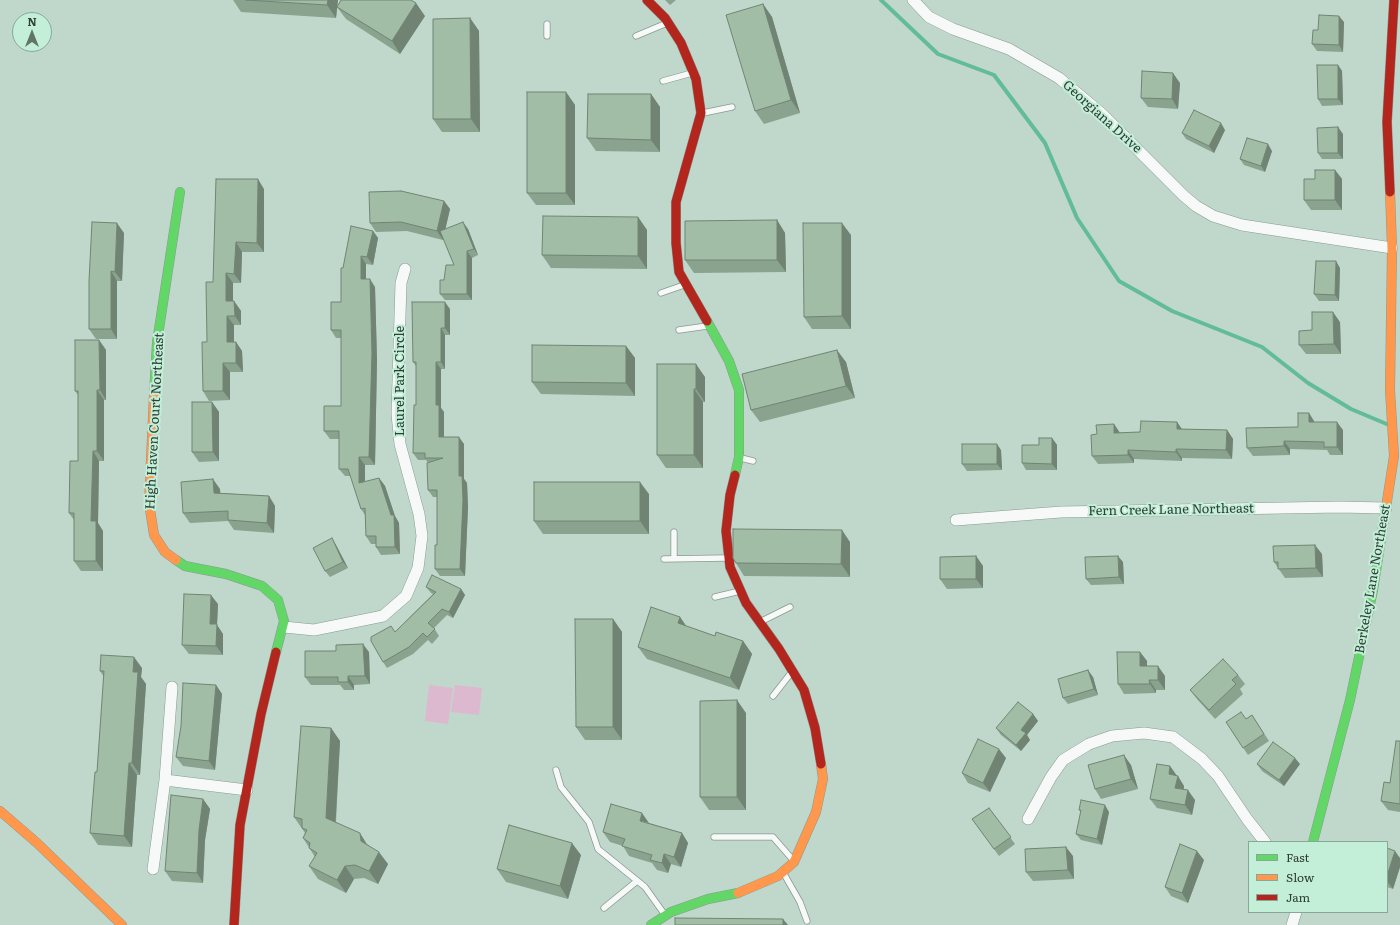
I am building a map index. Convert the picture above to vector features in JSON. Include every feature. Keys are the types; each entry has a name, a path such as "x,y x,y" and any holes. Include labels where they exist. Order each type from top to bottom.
{"street":[{"path":"647,0 667,23 681,43 696,79 701,113 676,202 676,243 679,272 729,361 739,390 739,457 730,495 726,531 730,567 746,603 804,690 815,728 823,779 816,812 794,862 783,872 778,876 745,891 708,899 665,916 651,925"},
{"name":"Berkeley Lane Northeast","path":"1312,841 1350,700 1373,590 1394,456 1390,390 1392,248 1387,122 1394,0"},
{"name":"Georgiana Drive","path":"914,2 929,17 954,29 1009,49 1059,78 1101,113 1184,196 1213,216 1242,225 1392,248"},
{"name":"High Haven Court Northeast","path":"180,192 157,342 149,503 154,535 165,552 185,566 226,574 262,586 278,600 284,621 284,627 261,714 240,825 234,925"},
{"name":"Laurel Park Circle","path":"284,627 314,630 383,616 406,596 418,568 422,536 419,514 400,444 397,414 401,283 405,270"},
{"name":"Fern Creek Lane Northeast","path":"956,520 1061,512 1339,507 1386,508"},
{"path":"153,870 165,780 172,688"},
{"path":"1028,819 1051,777 1064,760 1089,744 1112,736 1144,732 1173,737 1202,759 1218,776 1246,819 1264,841"},
{"path":"165,780 247,790"},
{"path":"0,811 122,925"},
{"path":"1292,925 1296,913"}],"lane":[{"path":"636,36 667,23"},
{"path":"547,24 547,36"},
{"path":"663,81 693,72"},
{"path":"701,113 732,107"},
{"path":"661,293 686,284"},
{"path":"679,330 709,325"},
{"path":"739,457 753,461"},
{"path":"674,532 674,559"},
{"path":"664,559 729,558"},
{"path":"715,597 741,591"},
{"path":"760,622 790,607"},
{"path":"773,696 792,671"},
{"path":"556,770 561,787 589,822 598,849 645,887 665,916"},
{"path":"714,837 773,837 794,862"},
{"path":"783,872 800,902 807,921"},
{"path":"604,908 637,882"}],"shaded area":[{"path":"429,685 453,688 448,724 425,721"},
{"path":"455,685 482,688 479,715 451,712"}],"building":[{"path":"246,0 328,0 327,5"},
{"path":"341,0 411,0 416,3 392,41 337,7"},
{"path":"763,4 791,100 755,111 726,15"},
{"path":"1319,15 1339,16 1339,45 1312,44 1313,30 1318,30"},
{"path":"470,18 471,119 433,119 433,19"},
{"path":"1317,65 1338,65 1338,99 1318,99"},
{"path":"1142,71 1173,73 1172,99 1141,98"},
{"path":"527,92 566,92 566,193 527,193"},
{"path":"588,94 651,94 651,140 587,138"},
{"path":"1194,110 1221,123 1209,146 1182,133"},
{"path":"1338,127 1338,153 1318,153 1317,128"},
{"path":"1247,138 1268,144 1261,166 1240,159"},
{"path":"1315,170 1335,170 1335,200 1304,200 1304,179 1315,179"},
{"path":"216,179 258,179 257,243 236,242 234,274 226,273 226,301 234,301 235,316 227,316 227,342 236,342 236,363 223,363 223,391 203,391 202,342 207,342 206,282 213,282"},
{"path":"401,191 444,201 437,231 401,222 370,223 369,192"},
{"path":"543,216 638,217 638,256 542,255"},
{"path":"777,220 777,260 685,260 685,221"},
{"path":"92,222 117,223 115,272 111,271 111,329 89,329 89,281"},
{"path":"463,222 474,249 467,251 467,294 440,294 440,280 444,280 446,265 454,265 440,231"},
{"path":"803,223 842,223 842,316 804,317"},
{"path":"351,226 373,231 367,257 361,256 361,279 370,279 372,353 369,457 359,457 359,483 379,478 391,515 394,515 395,547 376,547 376,536 366,536 365,508 361,509 348,469 339,469 339,431 324,431 324,406 341,406 341,330 331,330 331,302 341,302 341,268 343,268"},
{"path":"1316,261 1336,261 1335,295 1314,294"},
{"path":"412,302 445,302 445,328 441,328 441,362 436,362 436,405 439,405 439,437 459,437 459,476 462,476 463,500 460,569 435,569 435,545 437,545 437,490 428,490 427,463 443,458 425,458 425,453 413,453 414,405 416,405 416,362 413,362"},
{"path":"1312,312 1333,312 1334,344 1299,345 1299,331 1312,330"},
{"path":"75,340 99,340 100,390 97,390 97,451 93,451 91,521 96,521 96,561 74,561 74,513 69,513 70,461 78,461 78,391 75,391"},
{"path":"532,345 626,346 626,383 532,382"},
{"path":"837,350 846,386 751,410 742,374"},
{"path":"657,364 696,364 696,389 694,389 694,455 657,455"},
{"path":"192,402 212,402 213,452 192,452"},
{"path":"1298,413 1309,413 1309,422 1337,422 1337,447 1324,447 1324,442 1284,441 1284,446 1247,448 1246,428 1298,427"},
{"path":"1141,421 1177,422 1177,429 1227,430 1226,450 1176,449 1176,452 1128,450 1128,455 1092,456 1091,435 1097,434 1096,425 1114,424 1114,433 1140,432"},
{"path":"1039,438 1052,438 1052,464 1022,463 1022,445 1039,445"},
{"path":"962,444 997,444 997,464 962,464"},
{"path":"213,479 214,493 269,496 267,523 228,520 228,511 183,513 181,482"},
{"path":"534,482 640,482 640,521 534,521"},
{"path":"733,529 842,530 841,564 736,563 733,558"},
{"path":"332,538 343,562 325,571 313,548"},
{"path":"1315,545 1316,568 1278,569 1278,562 1274,562 1273,546"},
{"path":"976,556 976,579 940,579 940,557"},
{"path":"1118,556 1119,577 1086,579 1085,557"},
{"path":"432,575 461,589 449,612 442,609 428,623 435,629 427,637 423,633 409,647 383,662 371,641 371,637 391,626 395,632 436,592 426,587"},
{"path":"184,594 211,595 210,624 217,624 216,646 182,645"},
{"path":"651,607 680,617 678,623 715,636 716,632 743,641 730,678 638,647"},
{"path":"575,619 613,619 613,727 576,727"},
{"path":"363,644 365,676 348,676 348,682 338,682 338,677 305,677 305,651 336,651 336,645"},
{"path":"1117,652 1140,652 1140,666 1158,666 1158,680 1149,680 1150,684 1118,684"},
{"path":"101,655 134,657 133,672 138,672 132,763 129,763 124,836 90,833 95,772 97,772 104,671 100,671"},
{"path":"1223,659 1238,675 1232,680 1236,684 1209,710 1190,690"},
{"path":"1088,670 1094,689 1063,698 1058,679"},
{"path":"183,683 216,685 209,761 176,757 181,726"},
{"path":"737,700 737,797 700,797 700,701"},
{"path":"1018,702 1033,714 1021,730 1026,733 1016,745 996,728"},
{"path":"1241,712 1246,719 1252,715 1264,734 1243,748 1226,722"},
{"path":"301,726 331,728 326,818 360,833 361,841 379,852 369,871 355,865 345,866 337,880 309,866 317,853 309,848 310,843 303,838 307,830 302,828 302,819 294,817"},
{"path":"978,739 999,749 983,783 962,773"},
{"path":"1396,741 1400,741 1400,804 1381,801 1384,782 1390,783"},
{"path":"1273,742 1295,758 1279,780 1257,764"},
{"path":"1124,755 1131,779 1095,789 1088,765"},
{"path":"1157,764 1170,766 1169,774 1178,776 1175,788 1188,790 1185,805 1150,799"},
{"path":"171,795 203,799 199,830 197,873 165,871"},
{"path":"1081,800 1105,805 1097,839 1076,834 1081,810 1079,810"},
{"path":"611,804 642,813 640,821 682,833 674,857 664,854 662,863 650,860 652,855 622,846 625,839 603,832"},
{"path":"989,808 1011,837 994,849 972,819"},
{"path":"509,825 572,843 560,886 497,869"},
{"path":"1180,844 1197,851 1182,893 1165,887"},
{"path":"1066,847 1068,870 1026,872 1025,849"},
{"path":"1388,848 1395,851 1388,873"},
{"path":"675,918 783,919 783,925 675,925"}],"waterway":[{"path":"881,0 938,54 994,75 1045,143 1077,218 1119,281 1172,311 1262,347 1308,383 1351,409 1389,425"}],"traffic: fast":[{"path":"154,395 157,342 180,192"},
{"path":"707,321 729,361 739,390 739,457 735,475"},
{"path":"1313,841 1350,700 1373,590 1387,501"},
{"path":"176,560 185,566 226,574 262,586 278,600 284,621 276,652"},
{"path":"651,925 671,912 708,899 738,893"}],"traffic: slow":[{"path":"1387,501 1394,456 1390,390 1392,248 1390,192"},
{"path":"154,395 149,503 154,535 165,552 176,560"},
{"path":"738,893 778,876 794,862 816,812 823,779 821,764"},
{"path":"0,811 37,843 122,925"}],"traffic: jam":[{"path":"647,0 665,18 681,43 696,79 701,113 676,202 676,243 679,272 707,321"},
{"path":"1390,192 1387,122 1394,0"},
{"path":"735,475 730,495 726,531 730,567 746,603 779,649 804,690 815,728 821,764"},
{"path":"234,925 240,825 261,714 276,652"}]}
